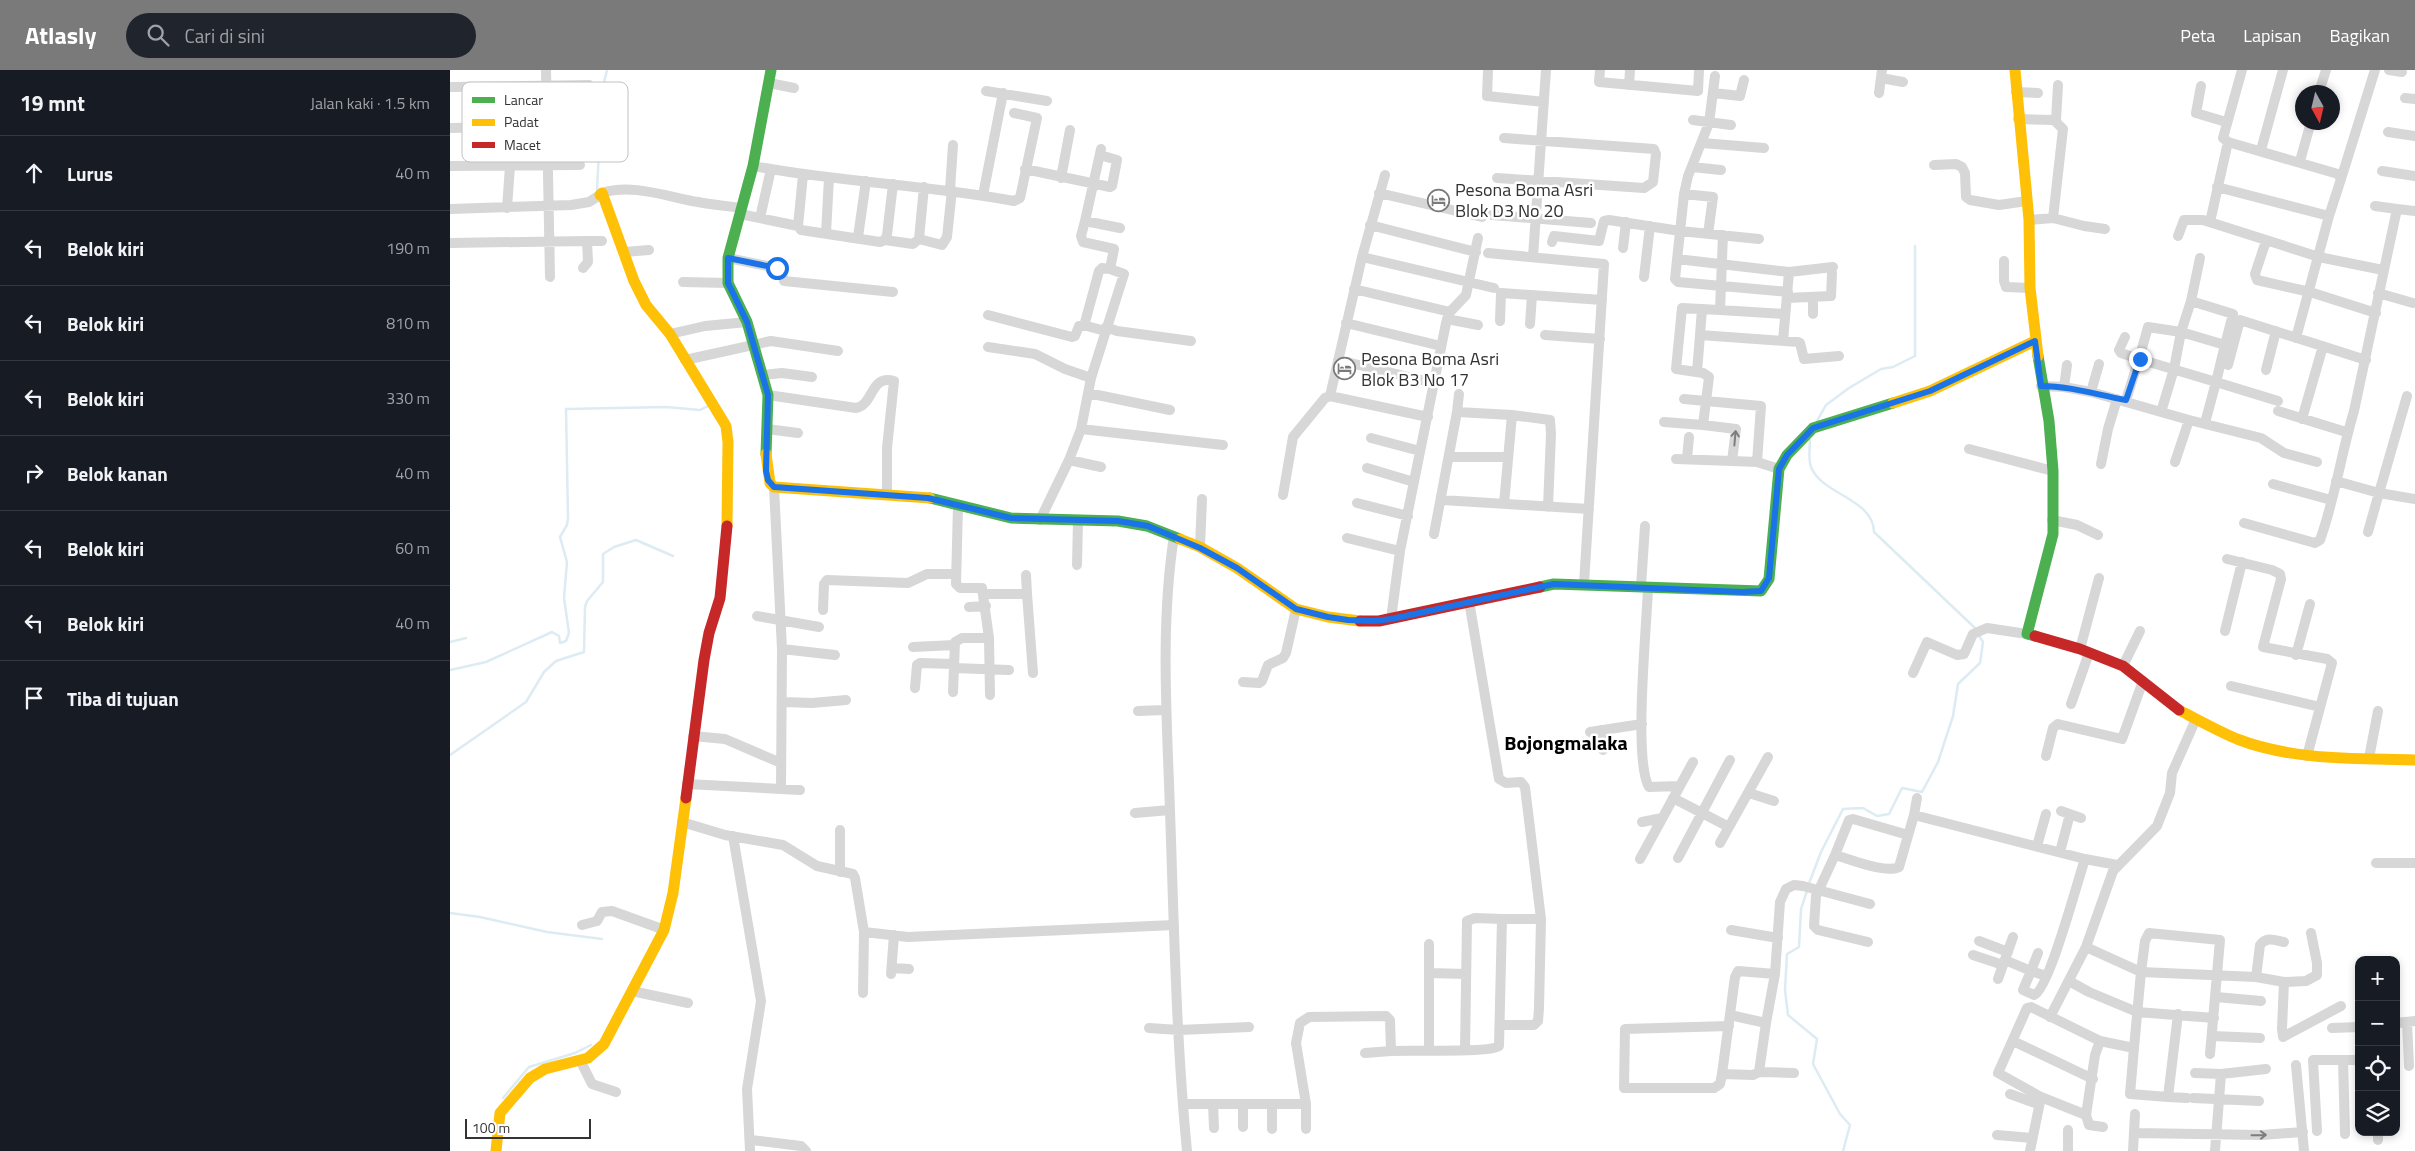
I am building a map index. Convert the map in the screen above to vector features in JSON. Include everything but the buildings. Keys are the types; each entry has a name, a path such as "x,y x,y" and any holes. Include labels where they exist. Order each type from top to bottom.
{"street":[{"path":"771,70 752,166 728,258 728,283 747,322 768,395 766,471 768,480 774,487 784,702 781,788"},
{"path":"1488,70 1488,96 1544,102"},
{"path":"1534,257 1546,70"},
{"path":"1600,70 1599,82 1698,91 1699,70"},
{"path":"1629,85 1630,70"},
{"path":"2015,70 2027,201 2030,288 2041,386 2049,421 2052,471 2053,534 2027,634"},
{"path":"2242,70 2222,135 2228,142 2300,161 2338,174 2341,179"},
{"path":"2261,150 2283,70"},
{"path":"2321,85 2326,70"},
{"path":"2296,338 2310,292 2329,216 2375,70"},
{"path":"2389,70 2402,72"},
{"path":"1879,93 1882,74 1903,82"},
{"path":"1677,260 1789,272 1833,270 1831,296 1813,298 1678,282 1675,280 1677,260 1680,231 1684,194 1709,123 1715,76"},
{"path":"1714,93 1740,96 1744,80"},
{"path":"769,82 794,88"},
{"path":"2053,218 2063,130 2056,120 2058,85"},
{"path":"2201,86 2196,112 2226,122"},
{"path":"986,91 1047,101"},
{"path":"2016,92 2038,93"},
{"path":"983,195 1003,94"},
{"path":"752,166 803,175 951,190 1018,200 1038,118 1014,113"},
{"path":"2018,119 2056,120"},
{"path":"1693,120 1730,125"},
{"path":"1061,178 1070,130"},
{"path":"2300,161 2309,130"},
{"path":"2388,132 2415,136"},
{"path":"1497,178 1644,188 1653,182 1656,154 1654,149 1504,138"},
{"path":"1702,142 1764,148"},
{"path":"2210,222 2228,142"},
{"path":"919,239 934,244 945,244 954,145"},
{"path":"1025,170 1094,186 1112,186 1116,158 1101,152 1094,186 1082,236 1083,242 1114,249 1110,269"},
{"path":"548,164 550,277"},
{"path":"1934,165 1956,164 1962,167 1965,173 1966,197 1970,200 1999,205 2027,201"},
{"path":"450,166 580,165"},
{"path":"508,208 510,166"},
{"path":"1692,167 1721,170"},
{"path":"760,218 771,169"},
{"path":"2382,171 2415,176"},
{"path":"798,226 803,175"},
{"path":"1330,396 1362,256 1385,175"},
{"path":"826,233 829,178"},
{"path":"858,237 866,182"},
{"path":"885,240 893,184"},
{"path":"450,209 580,204 616,190 650,192 741,211 760,218 798,226 801,230 858,237 880,242 885,240 913,244 919,239 924,187"},
{"path":"2217,187 2329,216"},
{"path":"1379,193 1487,216 1591,223"},
{"path":"1684,194 1712,197 1708,234"},
{"path":"496,1151 500,1113 530,1078 545,1069 580,1060 595,1053 604,1044 632,991 659,928 673,893 693,736 709,633 720,598 726,534 728,442 726,426 670,334 646,305 599,196"},
{"path":"2375,206 2415,212"},
{"path":"2244,522 2318,542 2336,481 2346,432 2354,411 2397,209"},
{"path":"2028,220 2053,218 2105,229"},
{"path":"1554,236 1599,241 1606,220 1680,231 1759,239"},
{"path":"2178,236 2184,220 2210,222 2319,256 2383,270"},
{"path":"1085,221 1120,228"},
{"path":"1623,248 1626,222"},
{"path":"1370,224 1476,252"},
{"path":"1644,277 1650,226"},
{"path":"1720,310 1723,235"},
{"path":"1391,619 1400,551 1441,346 1448,316 1466,295 1478,238"},
{"path":"582,268 588,262 587,241"},
{"path":"450,243 602,241"},
{"path":"2266,241 2255,274 2257,280 2310,292 2376,312"},
{"path":"624,252 649,250"},
{"path":"1488,253 1603,263 1584,584"},
{"path":"1362,256 1494,288"},
{"path":"728,258 777,268 782,274 784,282 893,292"},
{"path":"2160,412 2174,369 2181,332 2191,301 2200,258"},
{"path":"2004,261 2004,281 2006,287 2030,288"},
{"path":"1040,520 1069,460 1080,429 1091,378 1124,274 1110,269 1100,270 1084,326"},
{"path":"1783,341 1789,272"},
{"path":"683,282 728,283"},
{"path":"1354,289 1478,325"},
{"path":"1500,321 1502,293 1602,300"},
{"path":"2378,293 2414,300"},
{"path":"1530,324 1532,295"},
{"path":"1813,298 1813,314"},
{"path":"2191,301 2233,314 2205,423"},
{"path":"1703,425 1709,377 1697,372 1677,370 1676,367 1682,308 1785,314"},
{"path":"1697,372 1702,309"},
{"path":"988,315 1072,337 1075,336 1079,326 1084,326 1191,341"},
{"path":"2228,365 2240,320 2366,360"},
{"path":"670,334 704,326 747,322"},
{"path":"1346,324 1441,346"},
{"path":"2101,464 2108,429 2140,359 2148,327 2181,332 2225,345"},
{"path":"2266,370 2276,331"},
{"path":"1545,335 1600,339"},
{"path":"1700,335 1799,342 1804,359 1839,356"},
{"path":"2126,337 2119,350 2120,353 2216,382 2278,406 2302,419 2346,432"},
{"path":"685,360 771,341 838,351"},
{"path":"774,487 928,498 997,516 1040,520 1118,521 1148,526 1200,548 1237,568 1296,609 1355,621 1391,619 1554,584 1645,586 1752,593 1765,588 1769,578 1779,469 1787,455 1813,428 1930,391 2035,341"},
{"path":"2302,419 2323,346"},
{"path":"988,347 1034,354 1056,365 1091,378"},
{"path":"1338,360 1434,383"},
{"path":"2091,392 2099,364"},
{"path":"2064,387 2067,365"},
{"path":"763,375 782,373 812,377"},
{"path":"768,395 856,408 865,405 879,382 885,380 894,381 887,448 887,495"},
{"path":"2041,386 2064,387 2091,392 2261,438 2284,453 2317,462"},
{"path":"1088,393 1170,410"},
{"path":"1434,534 1450,457 1459,394"},
{"path":"1282,495 1293,437 1325,398 1330,396 1428,417"},
{"path":"2368,532 2407,396"},
{"path":"1684,399 1761,406 1757,462"},
{"path":"1457,412 1512,415 1547,419 1551,422 1548,507"},
{"path":"1504,504 1512,415"},
{"path":"2175,462 2189,420"},
{"path":"1664,422 1736,429 1732,461"},
{"path":"767,429 798,433"},
{"path":"1080,429 1223,445"},
{"path":"1689,437 1682,459 1757,462 1779,469"},
{"path":"1371,438 1420,451"},
{"path":"1970,449 2052,471"},
{"path":"1450,457 1508,457"},
{"path":"1069,460 1101,467"},
{"path":"1367,468 1414,482"},
{"path":"2336,481 2379,493 2415,499"},
{"path":"2273,484 2331,500"},
{"path":"1200,548 1202,499"},
{"path":"1442,500 1589,509"},
{"path":"1358,503 1408,516"},
{"path":"958,505 956,584 959,587 980,587 984,594 989,638 990,695"},
{"path":"1078,520 1078,565"},
{"path":"2052,520 2077,525 2098,534"},
{"path":"1645,526 1641,743 1645,782 1649,787 1679,786"},
{"path":"1174,536 1167,590 1166,710 1174,925 1186,1151"},
{"path":"1347,538 1400,551"},
{"path":"2227,558 2272,570 2280,574 2281,579 2263,647 2296,655 2327,659 2332,663 2307,756"},
{"path":"2225,631 2242,562"},
{"path":"823,610 824,584 827,580 908,583 927,574 956,574"},
{"path":"1026,575 1033,673"},
{"path":"2071,704 2085,651 2099,578"},
{"path":"984,594 1027,594"},
{"path":"1473,600 1499,779 1506,783 1521,782 1525,787 1541,919 1538,1022 1534,1025 1500,1025"},
{"path":"2296,655 2310,604"},
{"path":"969,608 986,606"},
{"path":"1243,682 1259,683 1262,681 1268,665 1283,658 1286,653 1296,609"},
{"path":"757,616 819,627"},
{"path":"1913,673 1926,643 1929,642 1956,655 1961,655 1964,654 1974,634 1987,628 2027,634 2085,651 2123,666 2177,709 2238,739 2307,756 2415,760"},
{"path":"2123,666 2140,631"},
{"path":"953,692 955,645 958,639 989,638"},
{"path":"913,647 955,645"},
{"path":"782,649 835,655"},
{"path":"915,688 917,666 920,663 1009,670"},
{"path":"2046,756 2053,728 2056,725 2122,739 2143,681"},
{"path":"2231,686 2320,708"},
{"path":"784,702 812,703 846,700"},
{"path":"1138,711 1166,710"},
{"path":"2369,758 2378,711"},
{"path":"2050,1017 2086,947 2106,886 2117,866 2142,844 2157,826 2170,793 2172,773 2196,719"},
{"path":"1590,732 1642,724"},
{"path":"1601,730 1603,750"},
{"path":"693,736 725,739 781,763"},
{"path":"1720,843 1768,757"},
{"path":"1678,858 1730,760"},
{"path":"1640,859 1693,762"},
{"path":"687,784 800,790"},
{"path":"1749,793 1774,801"},
{"path":"1673,798 1729,827"},
{"path":"1836,855 1878,867 1896,869 1900,864 1917,798"},
{"path":"1135,813 1170,810"},
{"path":"2060,852 2065,813 2081,818"},
{"path":"2037,846 2046,814"},
{"path":"1914,815 2117,866"},
{"path":"1642,822 1662,818"},
{"path":"1868,942 1818,930 1814,926 1812,888 1836,855 1849,820 1853,819 1908,835"},
{"path":"682,822 733,836 783,845 817,866 852,874 855,878 864,932 863,993"},
{"path":"840,830 840,872"},
{"path":"733,836 761,1001 747,1089 750,1146 801,1146 806,1151"},
{"path":"2038,953 2023,990 2037,995 2059,945 2085,859"},
{"path":"2376,863 2415,863"},
{"path":"1759,1072 1775,974 1780,902 1786,889 1794,885 1812,888 1870,904"},
{"path":"582,925 597,921 605,911 612,911 659,928"},
{"path":"1465,1050 1467,921 1475,918 1541,919"},
{"path":"1365,1052 1429,1049 1496,1049 1499,1046 1500,1025 1502,919"},
{"path":"864,932 908,937 1174,925"},
{"path":"1731,930 1778,938"},
{"path":"2210,1054 2218,975 2219,939 2152,932 2147,935 2145,941 2130,1094 2259,1101"},
{"path":"2086,947 2141,972 2256,977 2284,982 2306,981 2317,975 2312,933"},
{"path":"894,935 891,971 909,969"},
{"path":"1998,979 2014,937"},
{"path":"2256,977 2260,945 2263,941 2269,939 2284,942"},
{"path":"1979,941 2005,959 2046,976"},
{"path":"1429,944 1429,1049"},
{"path":"1973,954 2005,959"},
{"path":"1766,1023 1729,1021 1625,1029 1624,1088 1714,1088 1720,1084 1729,1021 1734,977 1738,971 1775,974"},
{"path":"1429,973 1466,974"},
{"path":"2069,981 2089,992 2137,1012 2214,1018"},
{"path":"2284,982 2283,1037 2341,1006"},
{"path":"632,991 688,1003"},
{"path":"2216,997 2261,1001"},
{"path":"2040,1100 1998,1073 2027,1008 2035,1007 2050,1017 2100,1041 2134,1048"},
{"path":"2168,1097 2178,1014"},
{"path":"1306,1129 1306,1104 1296,1043 1300,1024 1304,1018 1386,1016 1390,1020 1391,1051"},
{"path":"2409,1066 2411,1022"},
{"path":"2332,1028 2355,1027"},
{"path":"1149,1028 1179,1030 1249,1028"},
{"path":"2213,1036 2260,1038"},
{"path":"2013,1041 2092,1080"},
{"path":"2100,1041 2095,1055 2086,1115 2089,1125 2103,1127"},
{"path":"580,1060 592,1084 616,1092"},
{"path":"2317,1132 2313,1060 2355,1060"},
{"path":"2343,1060 2345,1134"},
{"path":"2296,1065 2304,1151"},
{"path":"2195,1073 2221,1074 2266,1069"},
{"path":"1722,1074 1794,1073"},
{"path":"2215,1151 2221,1074"},
{"path":"2010,1094 2040,1100 2086,1115"},
{"path":"2030,1151 2040,1100"},
{"path":"1183,1104 1306,1104"},
{"path":"1214,1104 1214,1128"},
{"path":"1243,1104 1243,1127"},
{"path":"1272,1105 1272,1129"},
{"path":"2133,1151 2135,1114"},
{"path":"2068,1130 2068,1151"},
{"path":"2134,1133 2262,1136 2303,1132"},
{"path":"1997,1134 2032,1138"}],"waterway":[{"path":"604,82 607,70"},
{"path":"597,190 598,162"},
{"path":"1817,421 1826,405 1849,388 1881,369 1893,367 1915,356 1915,246"},
{"path":"450,670 486,662 552,632 559,636 560,643 566,641 569,633 564,598 567,562 560,537 567,525 568,518 566,409 666,407 700,410 708,406"},
{"path":"1810,440 1810,464 1817,476 1825,484 1865,511 1871,521 1874,532 1976,629"},
{"path":"450,755 526,702 544,672 556,661 584,652 585,607 587,601 603,582 603,554 614,547 636,540 673,556"},
{"path":"1808,886 1821,852 1843,809 1863,808 1877,816 1889,814 1902,788 1922,792 1938,762 1953,716 1958,684 1980,663 1983,642 1978,634"},
{"path":"450,642 466,638"},
{"path":"1807,891 1801,909 1799,947 1787,954 1785,990 1788,1015 1817,1039 1813,1064 1840,1114 1850,1125 1843,1151"},
{"path":"450,913 480,917 547,932 602,939"},
{"path":"503,1098 529,1067 575,1053 591,1045"}],"traffic: fast":[{"path":"766,454 768,395 747,322 728,283 728,258 753,166 771,70"},
{"path":"2035,636 2027,634 2053,534 2053,471 2049,421 2038,356"},
{"path":"1540,587 1554,584 1761,591 1769,579 1779,469 1787,455 1813,428 1893,403"},
{"path":"930,498 1011,518 1118,521 1147,526 1180,539"}],"traffic: slow":[{"path":"2015,70 2029,220 2030,288 2038,356"},
{"path":"600,195 602,193 634,281 646,305 670,334 726,426 728,442 727,526"},
{"path":"1893,403 1930,391 2035,341"},
{"path":"766,454 770,483 774,487 930,498"},
{"path":"1180,539 1200,547 1237,568 1296,609 1328,617 1360,621"},
{"path":"2179,710 2237,739 2281,751 2325,757 2415,760"},
{"path":"496,1151 500,1113 530,1078 545,1069 588,1058 604,1044 664,930 673,893 686,798"}],"traffic: jam":[{"path":"686,798 704,660 709,633 720,598 727,526"},
{"path":"1360,621 1379,621 1540,587"},
{"path":"2035,636 2080,649 2123,666 2179,710"}],"place":[{"name":"Pesona Boma Asri Blok D3 No 20","path":"1439,200"},
{"name":"Pesona Boma Asri Blok B3 No 17","path":"1345,369"}],"district":[{"name":"Bojongmalaka","path":"1566,743"}],"route":[{"path":"777,268 728,258 728,283 747,322 766,385 768,395 766,471 768,480 774,487 928,498 1011,518 1118,521 1148,526 1200,548 1237,568 1296,609 1328,617 1361,621 1404,617 1554,584 1641,586 1727,592 1761,591 1765,588 1769,578 1774,506 1779,469 1796,443 1813,428 1930,391 2035,341 2041,386 2064,387 2126,400 2140,359"}]}
